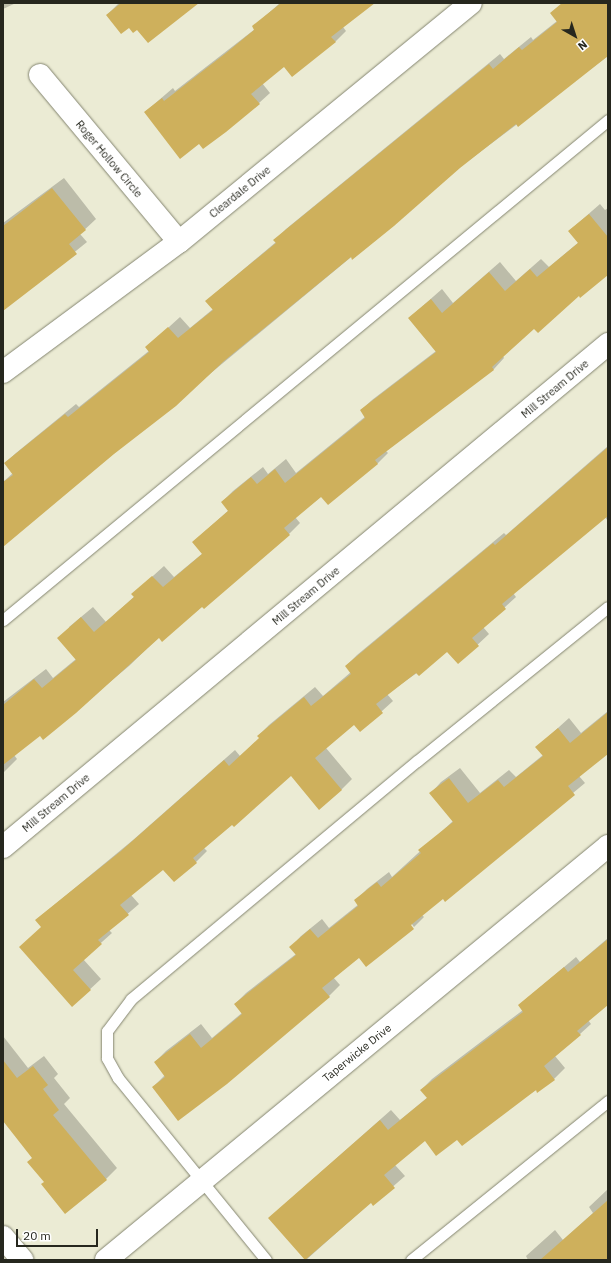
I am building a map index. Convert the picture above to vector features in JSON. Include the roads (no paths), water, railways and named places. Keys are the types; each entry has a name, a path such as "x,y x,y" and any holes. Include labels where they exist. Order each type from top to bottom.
{"street":[{"name":"Cleardale Drive","path":"3,372 179,242 466,5"},
{"name":"Roger Hollow Circle","path":"40,75 179,242"},
{"name":"Mill Stream Drive","path":"3,847 608,344"},
{"name":"Taperwicke Drive","path":"106,1260 608,846"},
{"path":"3,1237 22,1260"}],"lane":[{"path":"3,620 608,120"},
{"path":"266,1260 200,1182 118,1078 107,1058 107,1031 131,999 417,761 608,607"},
{"path":"411,1260 608,1101"}]}
